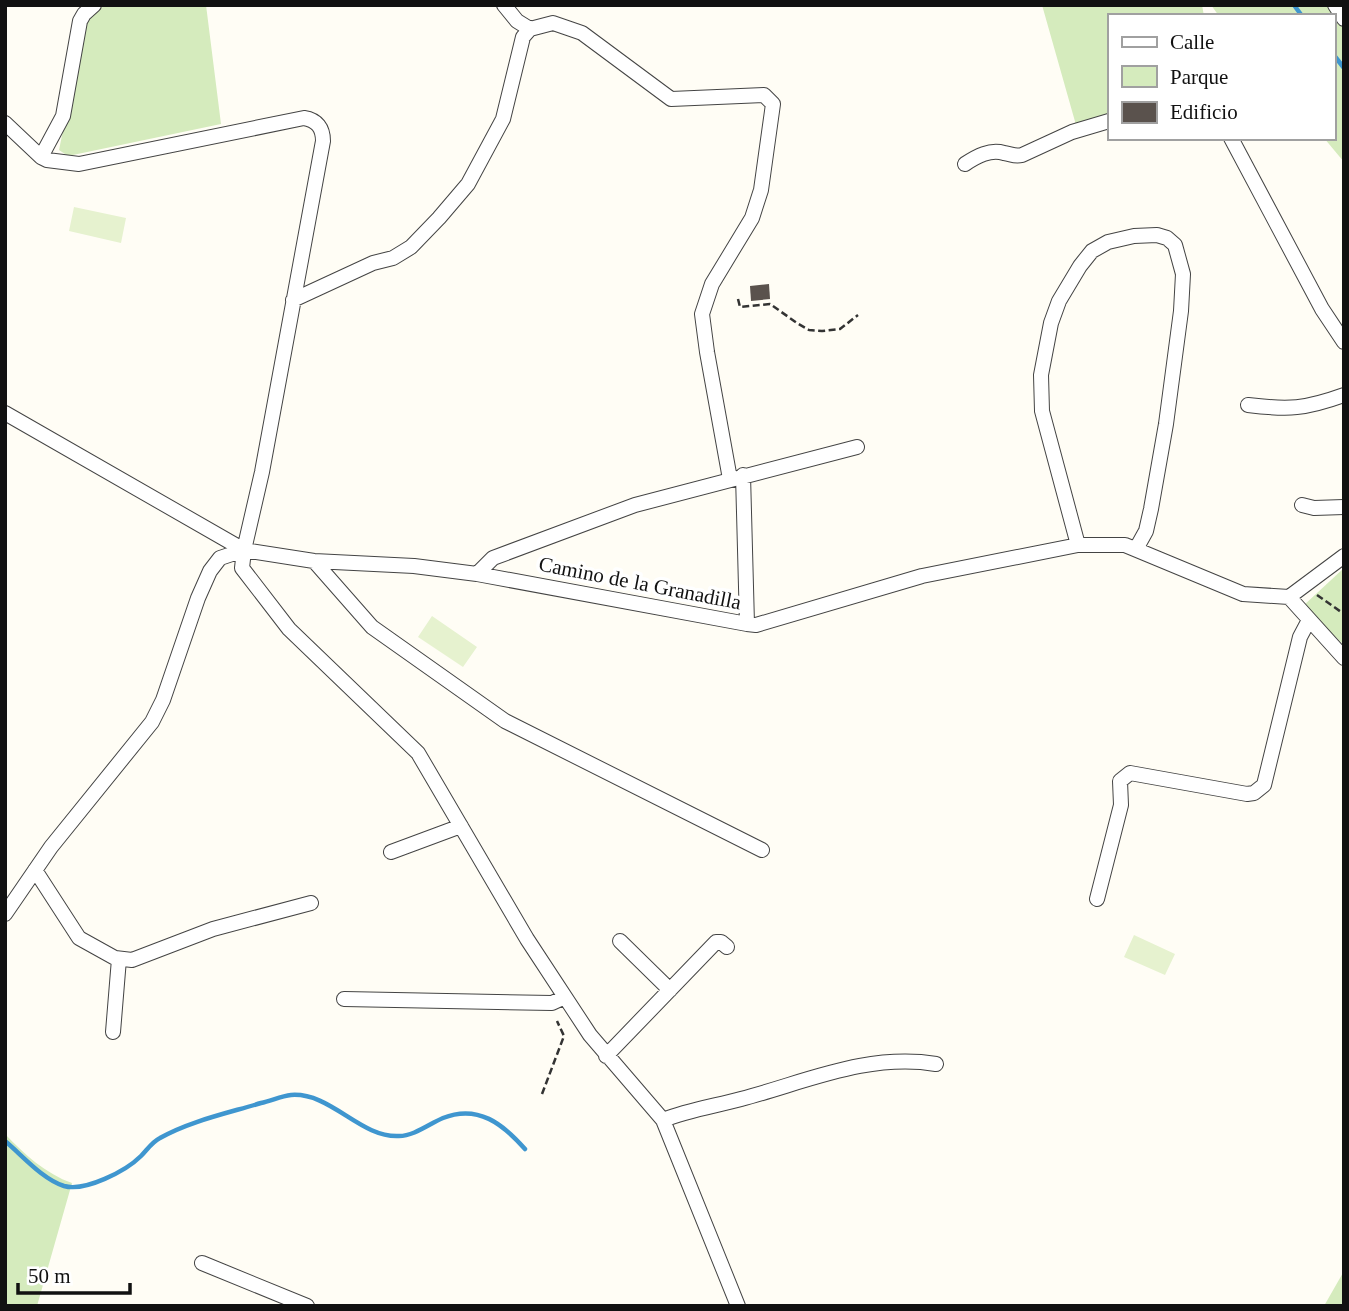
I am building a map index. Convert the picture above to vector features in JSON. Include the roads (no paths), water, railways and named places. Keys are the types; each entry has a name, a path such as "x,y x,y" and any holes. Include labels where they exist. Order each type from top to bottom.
{"street":[{"path":"41,157 63,116 80,22 94,5"},
{"path":"504,5 517,21 530,29"},
{"path":"1335,5 1344,19"},
{"path":"293,300 373,263 393,258 411,247 439,218 468,184 503,119 523,37 530,29 553,23 582,33 671,99 764,95 773,104 761,190 752,218 712,284 702,314 736,477 747,624"},
{"path":"5,123 41,157 79,163 297,119 310,119 321,128 323,141 242,568 289,629 418,753 527,939 565,997 606,1056 663,1120 738,1306"},
{"path":"965,164 990,152 1005,153 1013,157 1083,128 1108,121"},
{"path":"1232,140 1322,309 1344,342"},
{"path":"1078,545 1042,411 1041,375 1051,323 1059,301 1092,251 1108,242 1135,236 1157,235 1175,245 1183,274 1181,312 1166,424 1146,531 1136,549"},
{"path":"1248,405 1281,409 1302,408 1344,395"},
{"name":"Camino de la Granadilla","path":"5,413 244,550 314,561 414,566 477,574 747,624 756,625 922,576 1078,545 1125,545 1243,594 1289,597"},
{"path":"477,574 494,558 635,505 858,447"},
{"path":"1302,505 1314,508 1344,508"},
{"path":"5,914 103,781 152,722 210,571 220,558 244,550"},
{"path":"1344,556 1289,597 1344,658"},
{"path":"314,561 372,627 505,721 762,850"},
{"path":"1097,899 1121,805 1119,785 1126,775 1247,794 1260,790 1264,785 1300,637 1309,620"},
{"path":"391,852 461,826"},
{"path":"35,870 79,938 119,959 132,960 213,929 311,903"},
{"path":"620,941 670,990"},
{"path":"606,1056 716,942 727,947"},
{"path":"113,1032 119,959"},
{"path":"344,999 552,1003 565,997"},
{"path":"663,1120 787,1087 821,1074 876,1062 912,1060 936,1063"},
{"path":"202,1263 307,1306"}],"waterway":[{"path":"1294,5 1301,14"},
{"path":"1335,57 1344,68"},
{"path":"5,1141 56,1183 83,1186 126,1168 154,1142 172,1132 209,1118 291,1095 319,1100 371,1130 385,1135 410,1134 456,1114 479,1115 499,1125 525,1149"}]}
